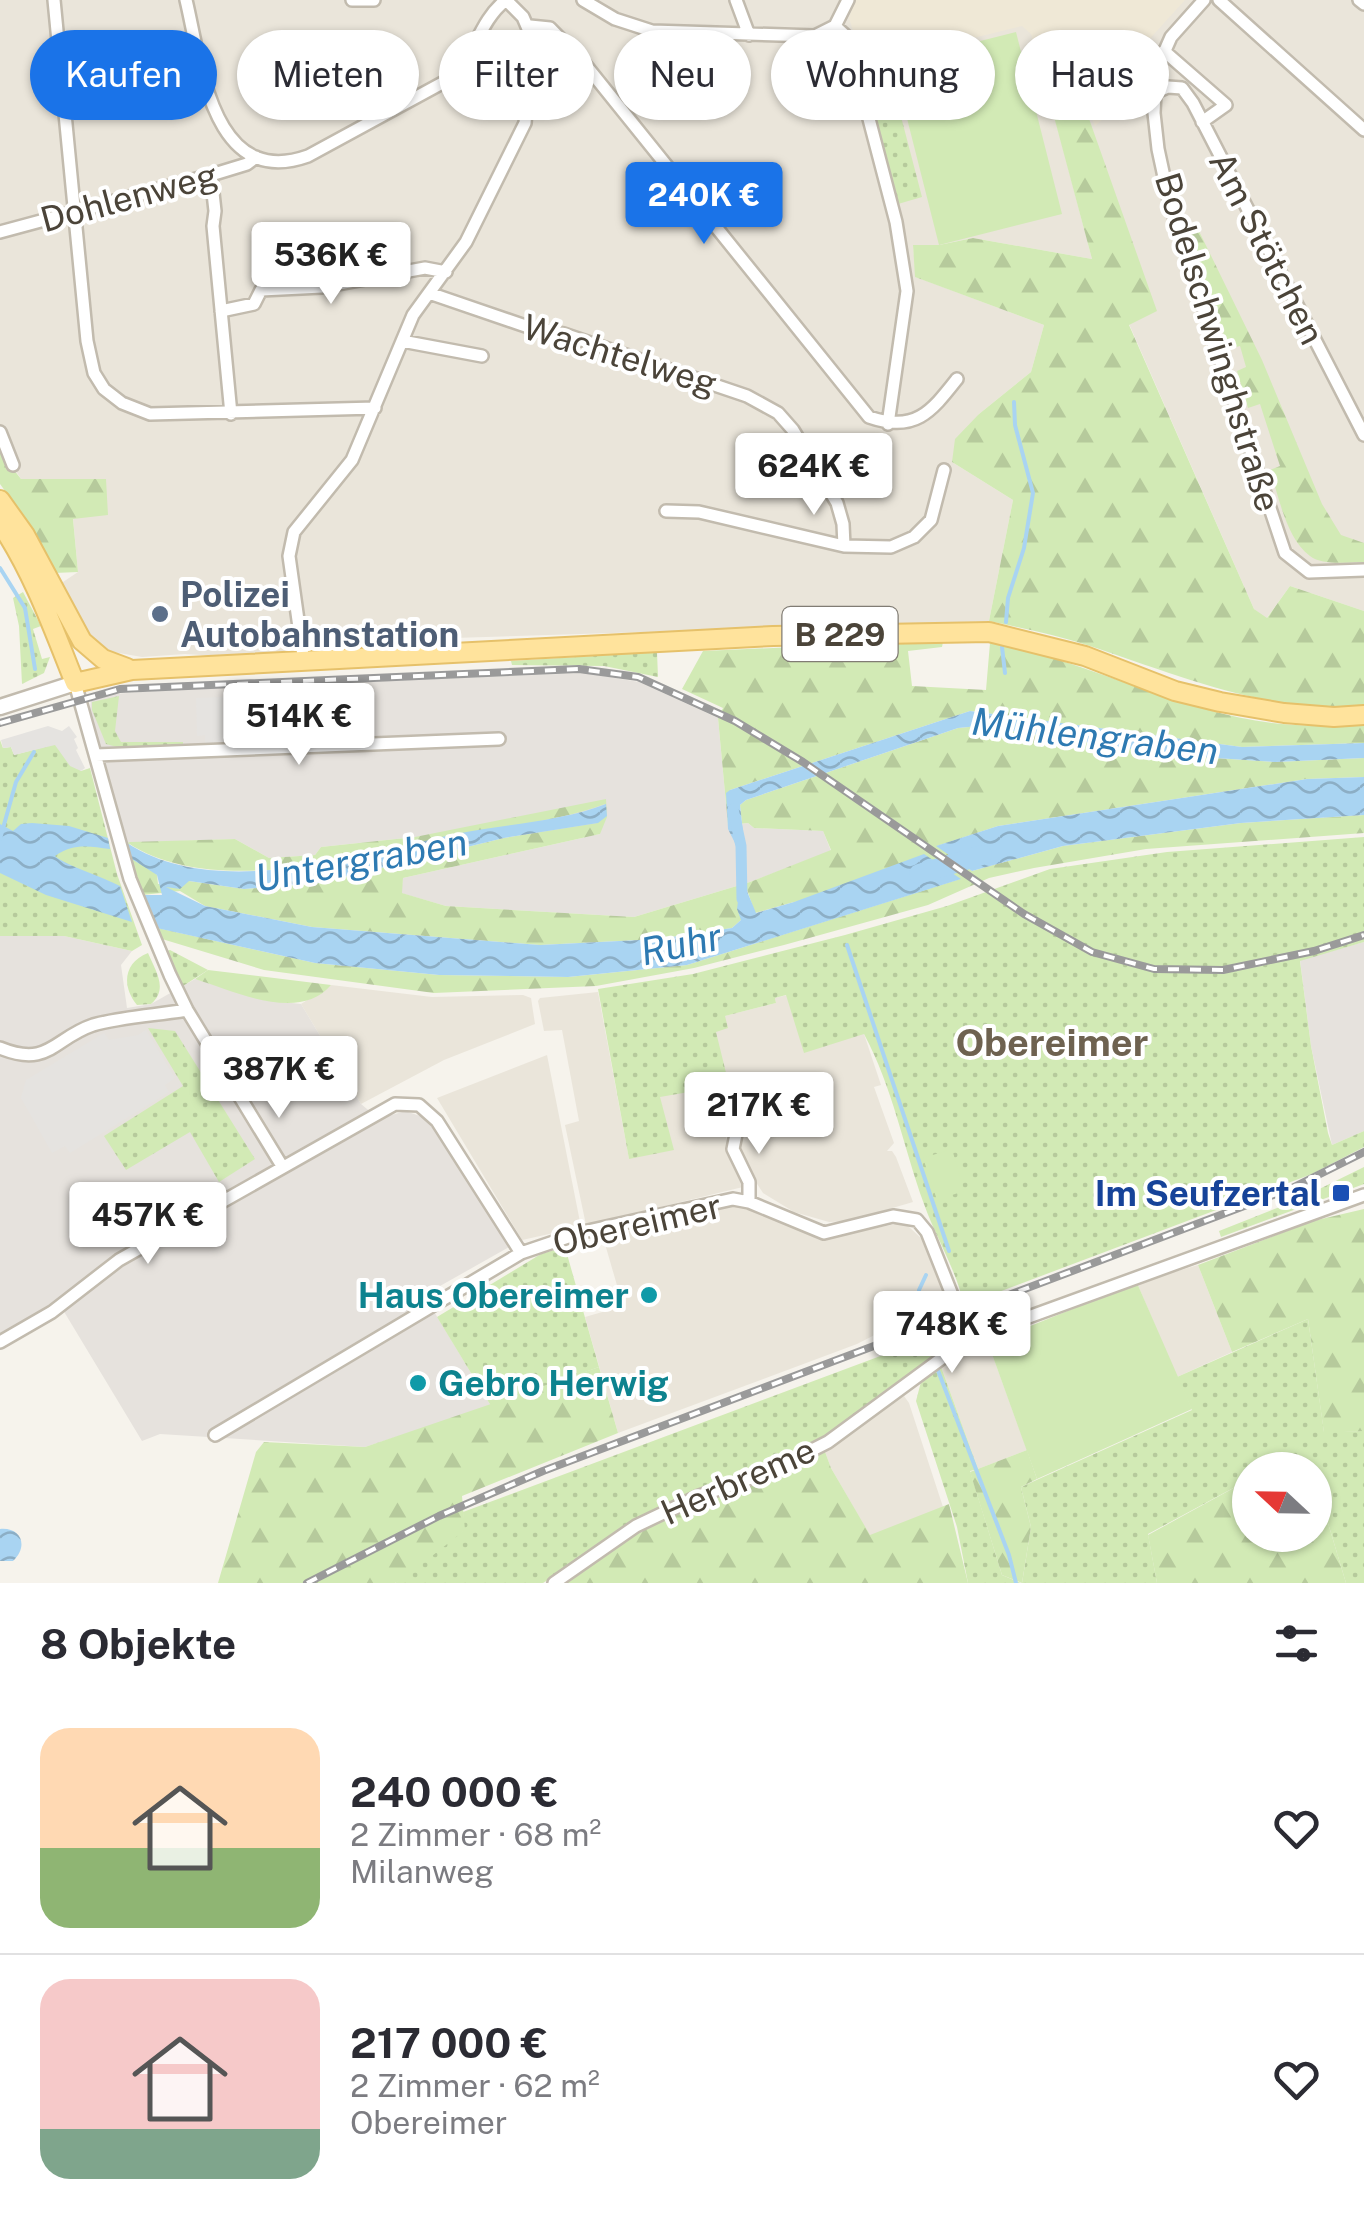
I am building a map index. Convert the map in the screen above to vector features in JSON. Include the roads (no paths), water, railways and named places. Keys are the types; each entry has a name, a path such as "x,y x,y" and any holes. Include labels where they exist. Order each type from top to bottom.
{"main road":[{"path":"0,500 26,535 82,641 103,659 132,670"},
{"path":"0,523 45,608 75,682"},
{"name":"B 229","path":"75,682 132,670 773,636 989,632 1085,656 1175,691 1220,702 1334,718 1364,715"},
{"path":"75,682 82,663 82,641"}],"street":[{"path":"54,0 87,341 94,373 104,388 122,402 150,414 375,408"},
{"path":"186,0 212,108 224,131 256,157 288,161 308,156 457,75 490,15 506,0 530,26 526,123 466,242 414,315 352,460 304,518 289,544 304,663"},
{"path":"352,0 374,0"},
{"path":"583,0 615,18 649,30"},
{"path":"736,0 747,30"},
{"path":"751,35 815,36 835,26 848,0"},
{"name":"Bodelschwinghstraße","path":"1169,41 1204,0"},
{"path":"1219,0 1364,130"},
{"path":"530,26 550,28 584,63 870,418 888,424 908,423 934,408 957,379"},
{"path":"835,26 846,36 852,54 896,222 907,290 888,424"},
{"path":"1169,54 1226,105 1202,122"},
{"name":"Am Stötchen","path":"1169,87 1182,88 1202,122 1364,435"},
{"name":"Bodelschwinghstraße","path":"1156,120 1169,200 1285,552 1308,572 1364,570"},
{"name":"Dohlenweg","path":"0,232 211,175 247,164 256,157"},
{"path":"211,175 230,414"},
{"path":"221,311 254,304 261,290 322,287 426,268 446,272"},
{"name":"Wachtelweg","path":"429,293 540,332 564,334 620,352 747,396 778,413 793,430 837,503 844,546"},
{"path":"402,341 482,356"},
{"path":"0,432 13,464"},
{"path":"666,510 699,512 844,546 891,547 914,537 931,520 944,470"},
{"path":"0,707 75,682 130,879 170,975 187,1010 282,1166"},
{"path":"96,755 500,739"},
{"path":"0,1048 17,1054 48,1053 92,1026 187,1010"},
{"path":"0,1342 52,1312 119,1260 395,1104 418,1105 437,1121 521,1253"},
{"name":"Obereimer","path":"742,1105 733,1149 749,1182 749,1202"},
{"name":"Herbreme","path":"554,1583 636,1526 700,1496 772,1471 828,1442 966,1333 1364,1194"},
{"name":"Obereimer","path":"215,1435 521,1253 583,1232 733,1199 824,1233 893,1216 912,1218 927,1232 958,1310"}],"water":[{"path":"970,711 1242,747 1364,743 1364,758 1275,762 1170,755 979,726 958,728 746,800 740,805 744,841 735,843 728,829 726,793 730,790"},
{"path":"1364,777 1364,815 1241,823 1063,846 972,871 936,846 998,826 1307,779"},
{"name":"Untergraben","path":"606,804 607,816 598,823 504,838 319,883 244,889 189,881 180,889 166,887 205,906 312,927 540,945 659,939 732,928 741,920 737,909 740,885 744,884 756,913 924,854 961,879 687,965 568,977 439,975 315,963 152,927 141,895 162,895 157,875 127,856 127,843 163,860 203,869 289,868 551,819"},
{"path":"0,824 13,831 21,824 69,826 108,838 110,849 75,847 55,856 120,886 132,922 46,895 0,873"},
{"path":"0,1529 18,1534 21,1549 13,1561 0,1561"}],"waterway":[{"path":"1006,622 1033,493 1015,425 1014,402"},
{"path":"0,568 25,608 35,669"},
{"path":"1002,647 1005,673"},
{"path":"0,839 16,782 34,752"},
{"name":"Mühlengraben","path":"733,809 741,846 742,899"},
{"name":"Ruhr","path":"919,874 982,855"},
{"path":"847,945 949,1251"},
{"path":"921,1311 919,1290 926,1275"},
{"path":"937,1368 1009,1555 1016,1583"}],"tunnel":[{"path":"958,1310 964,1328"}],"railway":[{"path":"0,723 120,689 579,669 638,677 735,721 803,762 1024,914 1092,952 1154,969 1223,970 1314,951 1364,935"},
{"path":"307,1583 439,1516 543,1471 1292,1188 1364,1152"}],"place":[{"name":"Polizei Autobahnstation","path":"160,614"},
{"name":"Im Seufzertal","path":"1341,1193"},
{"name":"Haus Obereimer","path":"649,1295"},
{"name":"Gebro Herwig","path":"418,1383"}],"district":[{"name":"Obereimer","path":"1052,1042"}]}
